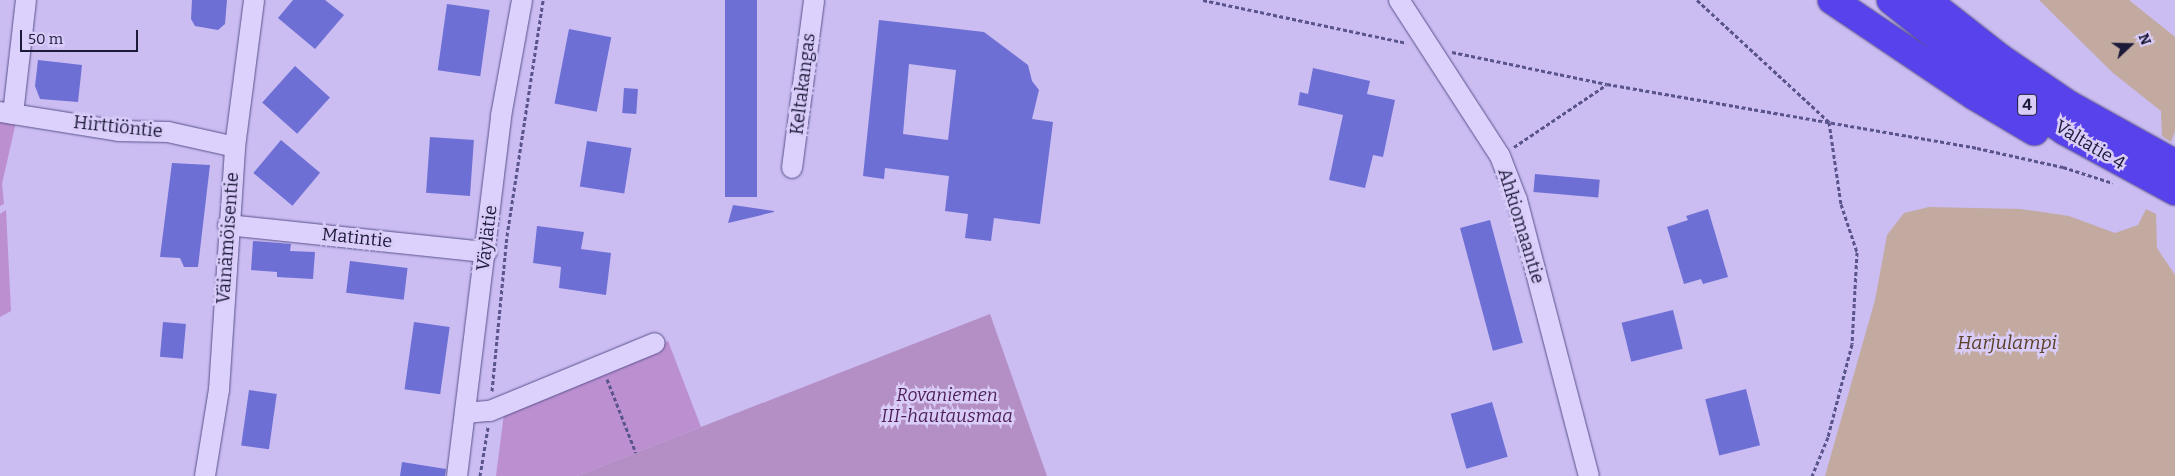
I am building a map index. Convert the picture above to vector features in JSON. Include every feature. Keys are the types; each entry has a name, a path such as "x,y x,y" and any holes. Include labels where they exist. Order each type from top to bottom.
{"highway":[{"path":"1832,0 1975,96 2046,137 2124,176"},
{"name":"Valtatie 4","path":"1891,0 2001,88 2124,176 2175,191"},
{"name":"Valtatie 4","path":"1926,0 2000,58 2069,105 2175,164"}],"street":[{"path":"6,113 26,0"},
{"name":"Väinämöisentie","path":"205,476 219,390 228,225 235,147 254,0"},
{"name":"Väylätie","path":"457,476 487,252 501,116 522,0"},
{"name":"Keltakangas","path":"792,168 814,0"},
{"name":"Ahkiomaantie","path":"1399,0 1500,156 1517,200 1589,476"},
{"name":"Hirttiöntie","path":"6,113 118,131 168,132 235,147"},
{"name":"Matintie","path":"228,225 487,252"},
{"path":"465,413 490,411 655,343"}],"path":[{"path":"480,476 490,411 507,236 543,0"},
{"path":"1697,0 1829,122 1841,204 1856,252 1852,344 1828,437 1812,476"},
{"path":"1509,150 1607,84 1978,148 2063,168 2124,176"},
{"path":"602,365 636,453"}],"shaded area":[{"path":"0,120 16,122 2,184 4,204 0,206"},
{"path":"6,210 11,311 0,317 0,214"},
{"path":"668,341 701,427 577,476 496,476 505,406"}],"green space":[{"name":"Rovaniemen III-hautausmaa","path":"990,314 1047,476 577,476 701,427"}],"water":[{"path":"2039,0 2129,0 2175,37 2175,131 2171,142 2162,136 2161,111 2113,73"},
{"name":"Harjulampi","path":"1929,207 2021,209 2069,216 2115,233 2138,225 2146,209 2156,214 2157,248 2175,275 2175,476 1825,476 1875,300 1887,235 1904,213"}],"building":[{"path":"192,0 227,0 225,24 218,30 195,26 191,19"},
{"path":"293,0 325,0 344,15 315,49 278,18"},
{"path":"725,0 757,0 757,197 725,197"},
{"path":"447,4 490,10 480,76 438,70"},
{"path":"879,20 984,32 1028,65 1032,81 1039,90 1032,119 1053,122 1040,224 994,218 991,241 965,238 968,214 945,211 949,176 885,168 884,179 863,176","holes":["909,64 956,70 948,140 903,134"]},
{"path":"569,29 611,37 597,112 554,104"},
{"path":"38,60 82,65 78,102 40,99 35,86"},
{"path":"295,66 330,97 297,134 262,102"},
{"path":"1313,68 1370,81 1367,94 1395,100 1383,157 1373,155 1365,188 1329,180 1343,115 1298,105 1300,92 1308,94"},
{"path":"624,88 638,89 636,114 622,113"},
{"path":"430,137 474,140 470,196 426,193"},
{"path":"281,140 320,173 292,206 253,173"},
{"path":"587,141 631,148 624,193 580,186"},
{"path":"172,163 210,165 198,267 184,267 180,258 160,257"},
{"path":"1535,174 1600,180 1598,198 1533,192"},
{"path":"733,205 774,211 774,212 728,223"},
{"path":"1708,209 1728,277 1703,284 1701,279 1684,284 1667,227 1688,220 1686,216"},
{"path":"1490,220 1523,343 1493,351 1460,228"},
{"path":"537,226 584,232 581,249 611,253 606,295 559,288 561,267 533,263"},
{"path":"253,241 291,244 290,251 315,252 313,279 277,277 277,272 251,270"},
{"path":"350,261 408,268 404,300 346,293"},
{"path":"1673,310 1683,349 1631,362 1622,323"},
{"path":"163,322 186,324 183,359 160,357"},
{"path":"414,322 450,327 440,394 405,389"},
{"path":"1746,389 1760,445 1719,455 1705,399"},
{"path":"249,390 277,394 269,449 241,445"},
{"path":"1492,402 1508,457 1466,469 1451,414"},
{"path":"402,462 446,469 445,476 400,476"}]}
